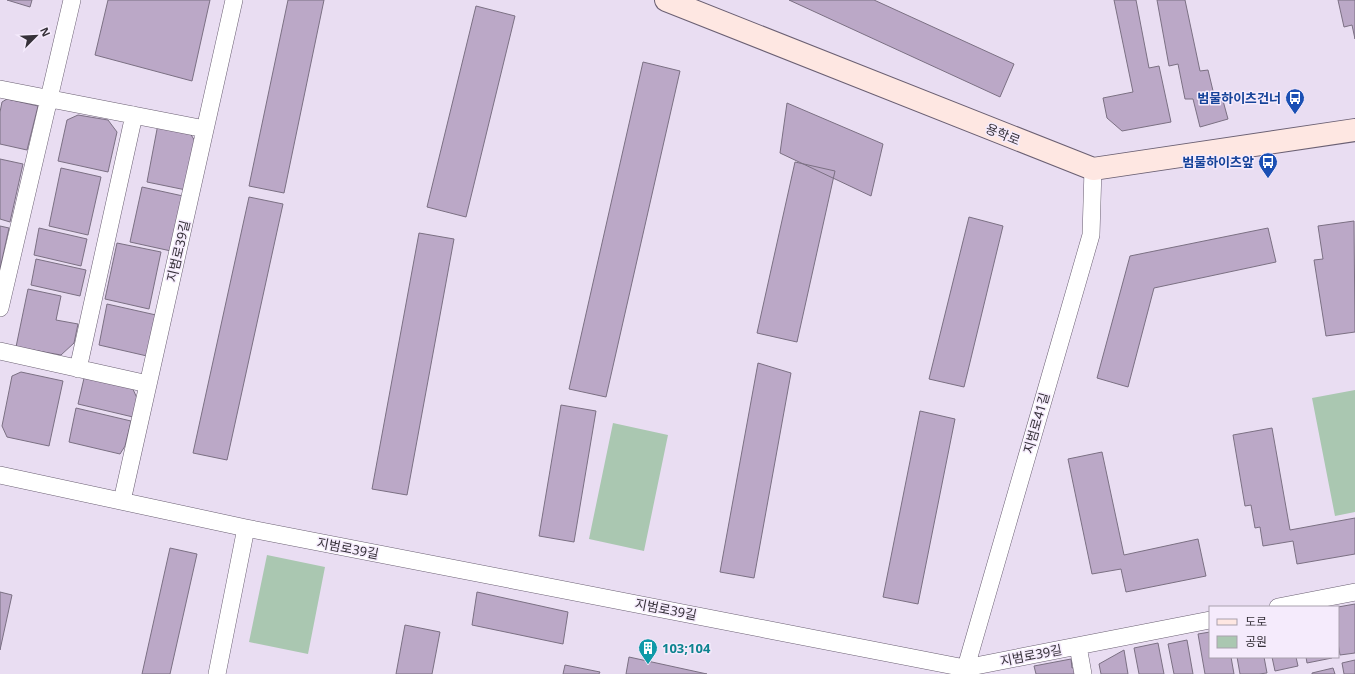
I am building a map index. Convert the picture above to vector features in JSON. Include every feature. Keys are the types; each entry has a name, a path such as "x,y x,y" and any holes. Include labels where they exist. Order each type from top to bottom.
{"main road":[{"name":"용학로","path":"679,3 1093,169 1355,130"}],"street":[{"path":"0,308 72,0"},
{"name":"지범로39길","path":"122,502 234,0"},
{"path":"0,89 205,129"},
{"path":"78,369 134,115"},
{"name":"지범로41길","path":"964,671 1091,235 1093,169"},
{"path":"0,351 148,384"},
{"name":"지범로39길","path":"0,475 246,528 964,671 1078,646 1209,620"},
{"path":"217,674 246,528"},
{"path":"1283,606 1355,592"},
{"path":"1078,646 1084,674"}],"green space":[{"path":"1355,390 1355,512 1335,516 1312,398"},
{"path":"613,423 668,435 644,551 589,539"},
{"path":"267,555 325,567 308,654 249,642"}],"building":[{"path":"7,0 32,0 30,7"},
{"path":"108,0 210,0 192,81 95,55"},
{"path":"288,0 324,0 284,193 249,186"},
{"path":"789,0 874,0 1014,64 1000,97"},
{"path":"1114,0 1136,0 1149,68 1159,66 1171,122 1122,131 1107,118 1103,98 1133,92"},
{"path":"1157,0 1185,0 1200,71 1208,70 1215,99 1222,97 1228,119 1200,127 1193,99 1185,99 1178,64 1169,66"},
{"path":"1338,0 1355,0 1355,39 1352,25 1344,27"},
{"path":"476,6 515,16 466,217 427,207"},
{"path":"643,62 680,71 606,397 569,389"},
{"path":"7,99 38,106 27,150 0,144 0,112 2,102"},
{"path":"787,103 883,144 871,196 780,153"},
{"path":"78,115 108,120 117,132 108,172 58,161 67,120"},
{"path":"158,124 188,130 195,141 186,190 147,182"},
{"path":"0,159 23,164 10,222 0,219"},
{"path":"795,162 835,171 797,342 757,333"},
{"path":"61,168 101,177 88,235 49,226"},
{"path":"142,187 183,196 171,251 130,242"},
{"path":"249,197 283,204 227,460 193,453"},
{"path":"969,217 1003,226 964,387 929,379"},
{"path":"1354,221 1355,332 1326,336 1314,260 1323,259 1318,226"},
{"path":"0,226 9,228 0,269"},
{"path":"39,228 87,239 81,266 34,255"},
{"path":"1268,228 1276,262 1154,288 1128,387 1097,378 1130,256"},
{"path":"419,233 454,239 407,495 372,489"},
{"path":"117,243 161,252 149,309 105,299"},
{"path":"36,259 86,270 80,296 31,285"},
{"path":"28,289 61,296 56,320 78,324 74,343 61,355 16,347"},
{"path":"107,304 156,315 147,356 99,345"},
{"path":"758,363 791,373 754,578 720,572"},
{"path":"21,372 63,381 49,446 7,437 2,426 12,376"},
{"path":"85,374 131,385 137,398 133,417 78,404"},
{"path":"561,405 596,411 574,542 539,536"},
{"path":"76,408 131,421 125,446 120,454 69,442"},
{"path":"920,411 955,419 918,604 883,597"},
{"path":"1272,428 1290,530 1355,518 1355,554 1297,564 1293,541 1263,546 1260,527 1255,528 1251,505 1245,506 1233,435"},
{"path":"1102,452 1124,555 1198,539 1206,576 1126,592 1121,569 1092,574 1068,459"},
{"path":"170,548 197,554 170,674 142,674"},
{"path":"0,592 12,595 0,650"},
{"path":"477,592 568,612 563,644 472,625"},
{"path":"1355,604 1355,653 1340,655 1339,607"},
{"path":"405,625 440,632 432,674 396,674"},
{"path":"1209,632 1209,658 1231,658 1234,674 1205,674 1198,634"},
{"path":"1187,640 1193,674 1174,674 1168,644"},
{"path":"1158,643 1164,674 1139,674 1134,648"},
{"path":"1124,650 1128,674 1101,674 1099,664"},
{"name":"103;104","path":"629,657 707,674 626,674"},
{"path":"1237,658 1264,658 1267,673 1240,674"},
{"path":"1272,658 1296,658 1298,666 1275,671"},
{"path":"1306,658 1332,658 1307,663"},
{"path":"1071,659 1072,668 1076,667 1078,674 1036,674 1034,666"},
{"path":"1355,660 1355,674 1344,674 1342,663"},
{"path":"565,665 600,672 599,674 563,674"},
{"path":"1333,668 1335,674 1312,674 1312,673"}],"place":[{"name":"범물하이츠건너","path":"1295,115"},
{"name":"범물하이츠앞","path":"1268,179"},
{"name":"103;104","path":"648,665"}]}
